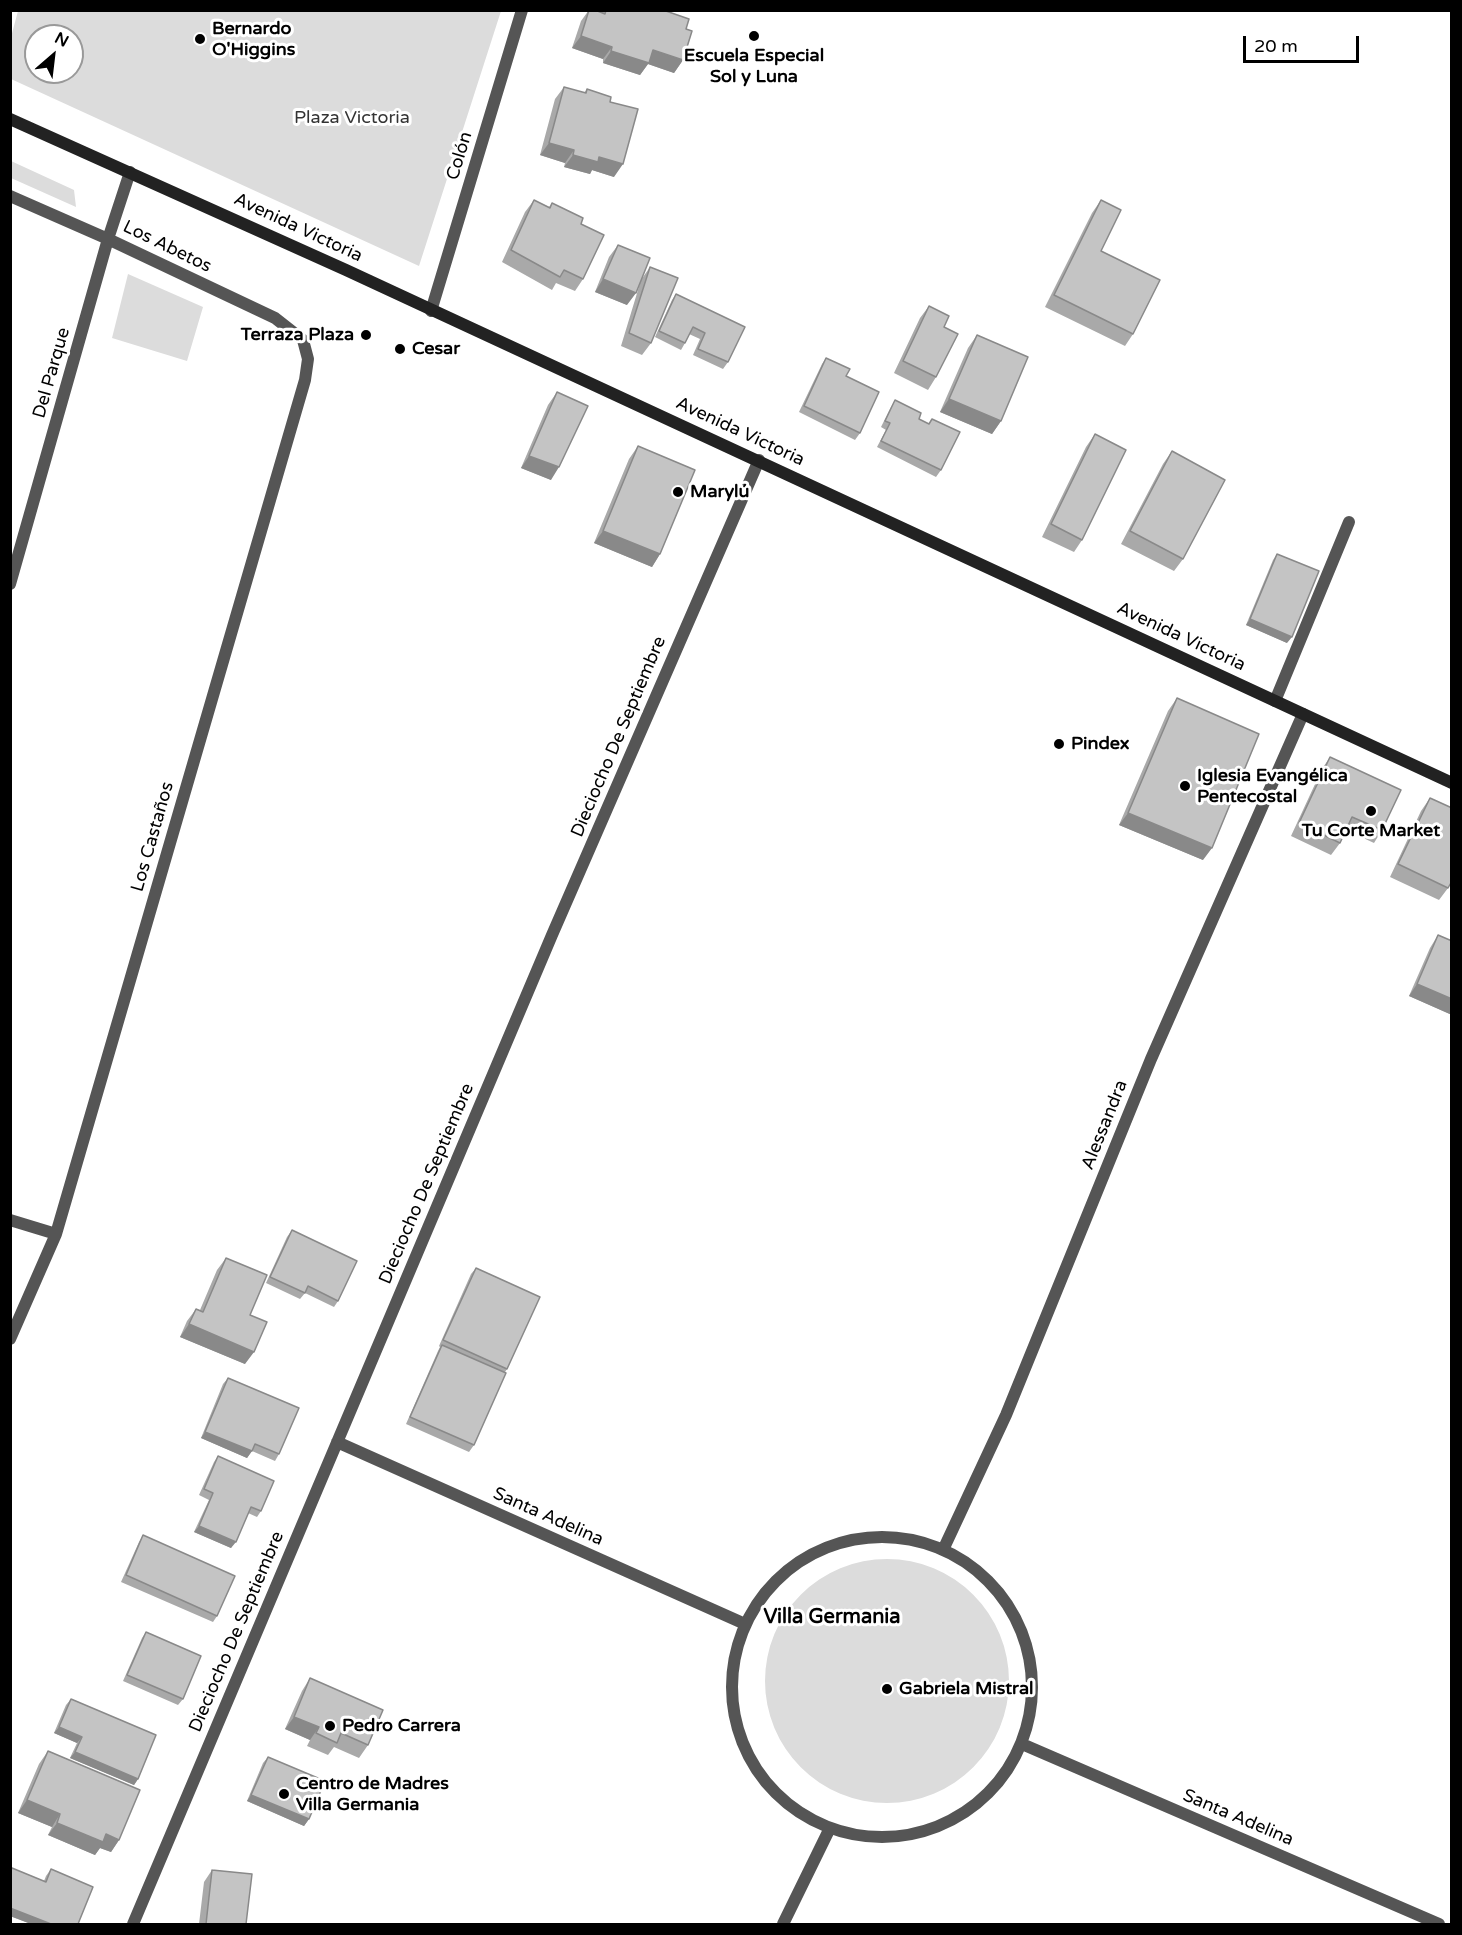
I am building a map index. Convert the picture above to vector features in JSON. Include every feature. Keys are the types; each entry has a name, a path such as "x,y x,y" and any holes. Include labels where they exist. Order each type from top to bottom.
{"street":[{"name":"Colón","path":"431,311 522,10"},
{"name":"Avenida Victoria","path":"10,119 759,460 1452,783"},
{"name":"Del Parque","path":"10,584 108,239 130,172"},
{"name":"Los Abetos","path":"10,196 108,239 275,318 303,340"},
{"name":"Los Castaños","path":"10,1339 56,1234 305,380 308,359 303,340"},
{"name":"Dieciocho De Septiembre","path":"133,1924 548,946 759,460"},
{"path":"1275,701 1349,522"},
{"name":"Alessandra","path":"944,1550 1006,1415 1151,1059 1303,714"},
{"path":"10,1220 56,1234"},
{"name":"Santa Adelina","path":"337,1442 745,1624"},
{"path":"898,1537 944,1550 982,1575 1011,1611 1029,1654 1032,1699 1022,1744 1003,1778 983,1799 943,1825 906,1836 867,1836 830,1828 798,1812 771,1789 750,1760 737,1727 731,1693 734,1658 745,1624 770,1586 807,1556 851,1540 898,1537"},
{"name":"Santa Adelina","path":"1022,1744 1439,1924"},
{"path":"783,1924 830,1828"}],"green space":[{"name":"Plaza Victoria","path":"18,10 501,11 419,266 11,79 11,37"},
{"path":"11,161 74,190 76,207 11,178"},
{"path":"128,274 203,307 187,361 112,338"},
{"path":"887,1559 911,1561 934,1568 955,1579 973,1595 989,1613 1000,1634 1007,1657 1009,1681 1007,1705 1000,1728 989,1749 973,1767 955,1783 934,1794 911,1801 887,1803 863,1801 840,1794 819,1783 801,1767 785,1749 774,1728 767,1705 765,1681 767,1657 774,1634 785,1613 801,1595 819,1579 840,1568 863,1561"}],"building":[{"path":"589,10 605,14 606,10 663,10 689,19 686,29 692,31 683,60 653,50 649,63 611,51 612,47 581,36"},
{"path":"564,87 586,93 587,89 611,97 610,102 638,109 623,164 599,157 598,162 573,155 574,150 549,143"},
{"path":"534,200 550,208 552,203 583,218 581,224 604,235 583,279 564,270 560,277 511,250"},
{"path":"1101,200 1121,210 1101,251 1160,280 1133,334 1054,295"},
{"path":"618,245 650,258 636,293 603,279"},
{"path":"650,267 678,278 651,343 629,333"},
{"path":"676,294 745,327 728,362 698,349 705,333 693,327 685,343 659,331"},
{"path":"929,306 949,316 944,327 958,334 936,377 903,361"},
{"path":"977,335 1028,357 1001,421 949,399"},
{"path":"826,358 850,369 846,376 879,392 860,433 804,406"},
{"path":"557,392 588,406 559,467 529,456"},
{"path":"895,400 921,413 919,419 929,424 932,419 960,432 941,470 881,441 890,423 885,421"},
{"path":"1095,434 1126,450 1082,540 1051,524"},
{"path":"638,446 695,470 660,554 603,531"},
{"path":"1172,451 1225,480 1183,559 1130,531"},
{"path":"1277,554 1319,571 1292,637 1250,619"},
{"name":"Iglesia Evangélica Pentecostal","path":"1177,698 1259,734 1212,848 1128,813"},
{"path":"1330,757 1401,790 1382,830 1352,817 1340,843 1299,823"},
{"path":"1430,798 1452,808 1452,881 1448,888 1398,864"},
{"path":"1438,935 1452,941 1452,999 1417,984"},
{"path":"292,1230 357,1261 338,1301 308,1286 305,1293 270,1277"},
{"path":"226,1258 267,1275 250,1315 267,1322 254,1352 189,1324 196,1309 203,1312"},
{"path":"476,1268 540,1297 507,1369 443,1340"},
{"path":"442,1345 506,1373 474,1445 410,1417"},
{"path":"228,1378 299,1408 279,1454 255,1444 252,1451 205,1432"},
{"path":"218,1456 274,1481 261,1511 251,1507 236,1542 199,1526 213,1493 204,1489"},
{"path":"143,1535 235,1576 217,1616 126,1575"},
{"path":"146,1632 201,1656 183,1699 127,1675"},
{"name":"Pedro Carrera","path":"310,1678 383,1710 368,1745 341,1733 337,1743 316,1733 319,1727 294,1717"},
{"path":"71,1699 156,1735 138,1779 75,1752 82,1737 59,1727"},
{"path":"48,1751 140,1790 119,1840 106,1834 103,1842 57,1823 60,1814 27,1800"},
{"name":"Centro de Madres Villa Germania","path":"268,1757 325,1781 309,1819 251,1795"},
{"path":"12,1868 46,1882 51,1869 93,1887 78,1924 51,1924 10,1908 10,1871"},
{"path":"212,1870 252,1874 246,1924 206,1924"}],"place":[{"name":"Escuela Especial Sol y Luna","path":"754,36"},
{"name":"Bernardo O'Higgins","path":"200,39"},
{"name":"Terraza Plaza","path":"366,335"},
{"name":"Cesar","path":"400,349"},
{"name":"Marylú","path":"678,492"},
{"name":"Pindex","path":"1059,744"},
{"name":"Iglesia Evangélica Pentecostal","path":"1185,786"},
{"name":"Tu Corte Market","path":"1371,811"},
{"name":"Gabriela Mistral","path":"887,1689"},
{"name":"Pedro Carrera","path":"330,1726"},
{"name":"Centro de Madres Villa Germania","path":"284,1794"}],"district":[{"name":"Villa Germania","path":"832,1618"}]}
